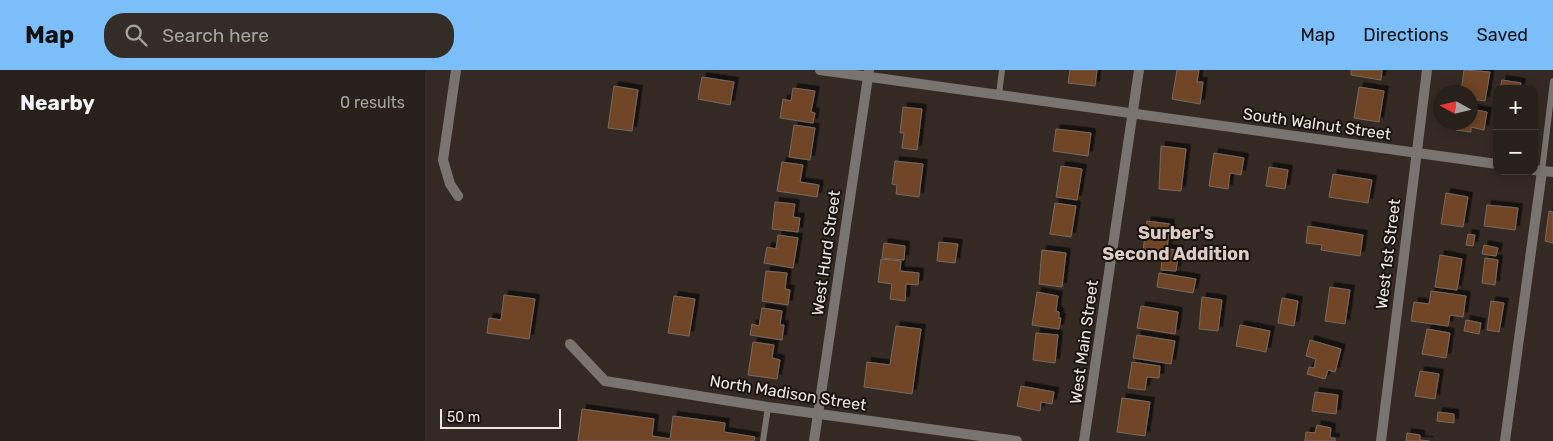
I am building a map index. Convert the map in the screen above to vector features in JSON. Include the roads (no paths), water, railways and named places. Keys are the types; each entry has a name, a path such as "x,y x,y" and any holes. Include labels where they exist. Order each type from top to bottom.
{"street":[{"path":"456,70 443,160 450,184 458,196"},
{"name":"South Walnut Street","path":"821,70 868,74 1133,114 1493,163"},
{"name":"West Main Street","path":"1084,441 1139,70"},
{"name":"West 1st Street","path":"1381,441 1415,153 1427,70"},
{"name":"West Hurd Street","path":"814,441 868,74"},
{"path":"1505,441 1543,171"},
{"name":"North Madison Street","path":"571,344 605,381 768,407 1017,441"}],"lane":[{"path":"999,94 1002,70"},
{"path":"1543,171 1553,81"},
{"path":"763,441 768,407"}],"district":[{"name":"Surber's Second Addition","path":"1176,243"}]}
